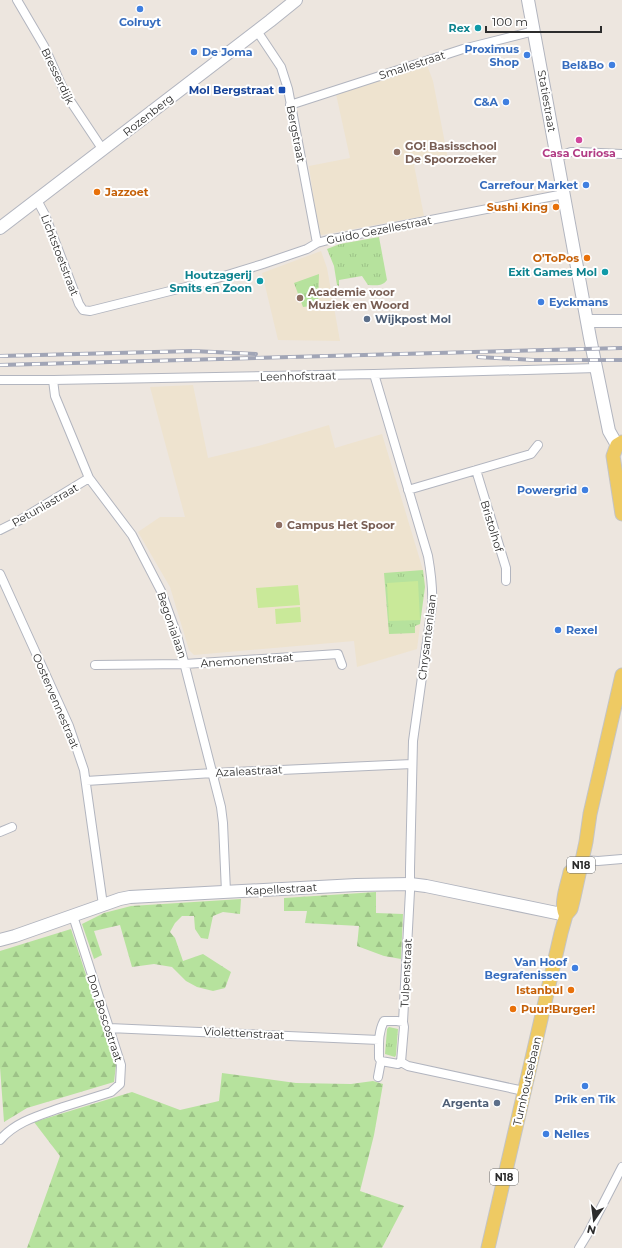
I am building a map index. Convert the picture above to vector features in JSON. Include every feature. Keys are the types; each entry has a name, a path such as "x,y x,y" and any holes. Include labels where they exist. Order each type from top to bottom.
{"main road":[{"path":"619,444 613,456 622,514"},
{"name":"Turnhoutsebaan","path":"488,1248 566,915 572,905 586,842 590,814 622,675"},
{"name":"Turnhoutsebaan","path":"566,915 563,907 566,890 586,818 590,814"}],"street":[{"name":"Bresserdijk","path":"17,0 44,46 65,93 103,150"},
{"name":"Rozenberg","path":"0,228 296,0"},
{"name":"Statiestraat","path":"528,0 597,368"},
{"name":"Bergstraat","path":"257,31 281,67 288,89 317,243"},
{"name":"Smallestraat","path":"290,105 463,49 534,31"},
{"path":"557,157 571,152 622,154"},
{"name":"Guido Gezellestraat","path":"83,310 90,310 198,284 286,257 307,249 317,243 328,240 564,194"},
{"name":"Lichtstoetstraat","path":"37,200 45,215 79,304 83,310"},
{"path":"587,321 622,321"},
{"path":"597,368 609,431 619,444"},
{"name":"Leenhofstraat","path":"0,380 374,374 597,368"},
{"name":"Chrysantenlaan","path":"374,374 428,556 433,589 432,606 413,741 410,884"},
{"name":"Begonialaan","path":"53,380 55,396 89,478 132,535 153,574 177,635 222,807 226,892"},
{"path":"408,490 531,454 538,445"},
{"name":"Bristolhof","path":"476,470 506,568 506,582"},
{"name":"Petuniastraat","path":"0,530 20,520 89,478"},
{"name":"Oostervennestraat","path":"0,574 69,726 84,770 103,905"},
{"name":"Anemonenstraat","path":"95,665 185,664 338,654 342,665"},
{"name":"Azaleastraat","path":"86,781 213,773 412,764"},
{"path":"0,832 12,827"},
{"path":"582,860 598,861 622,859"},
{"name":"Kapellestraat","path":"0,940 120,899 130,897 362,885 410,884 426,886 566,915"},
{"name":"Tulpenstraat","path":"401,1062 404,1027 403,1022 410,884"},
{"name":"Don Boscostraat","path":"0,1140 5,1134 21,1123 34,1117 111,1092 120,1084 121,1066 73,916"},
{"path":"378,1077 381,1061 379,1058 380,1027 384,1021 403,1022"},
{"name":"Violettenstraat","path":"109,1028 379,1040"},
{"path":"381,1061 398,1064 401,1062 408,1066 524,1092"},
{"path":"579,1248 591,1228 622,1167"}],"shaded area":[{"name":"GO! Basisschool De Spoorzoeker","path":"427,65 433,81 448,159 414,165 424,216 321,235 318,232 309,166 350,158 336,94"},
{"name":"Academie voor Muziek en Woord","path":"321,251 327,268 340,341 278,340 262,273"},
{"name":"Campus Het Spoor","path":"193,385 208,458 262,445 329,425 335,448 382,434 423,570 425,587 417,649 357,667 354,641 194,655 189,650 170,587 138,532 160,517 185,517 150,387"}],"green space":[{"path":"379,237 387,280 383,284 368,285 362,276 339,280 339,286 337,285 334,266 327,249 340,244"},
{"path":"319,274 318,305 303,307 294,283"},
{"path":"423,570 425,587 420,624 415,626 415,633 389,634 384,573"},
{"path":"418,581 420,620 389,621 387,583"},
{"path":"298,585 300,605 258,608 256,588"},
{"path":"300,607 301,622 276,624 275,609"},
{"path":"376,892 376,913 403,914 401,959 384,956 357,946 359,926 305,923 307,911 284,911 284,898"},
{"path":"241,899 240,914 223,912 213,916 208,939 201,938 195,929 194,916 182,916 175,923 170,932 175,938 183,961 203,954 231,972 225,988 213,991 197,987 186,981 172,967 154,964 132,967 120,925 94,931 102,955 94,959 82,924 104,913 131,906"},
{"path":"71,929 116,1065 114,1082 27,1108 4,1122 0,1067 0,951"},
{"path":"389,1027 398,1029 395,1057 385,1054 387,1029"},
{"path":"222,1073 296,1083 351,1084 373,1081 383,1084 374,1135 360,1191 404,1206 382,1248 27,1248 60,1156 34,1122 132,1092 180,1110 219,1101"}],"railway":[{"path":"0,365 622,348"},
{"path":"0,356 193,351 256,354"},
{"path":"478,357 534,360 622,360"}],"place":[{"name":"Colruyt","path":"140,9"},
{"name":"Rex","path":"478,28"},
{"name":"De Joma","path":"194,52"},
{"name":"Proximus Shop","path":"527,55"},
{"name":"Bel&Bo","path":"612,65"},
{"name":"Mol Bergstraat","path":"282,90"},
{"name":"C&A","path":"506,102"},
{"name":"Casa Curiosa","path":"579,140"},
{"name":"GO! Basisschool De Spoorzoeker","path":"397,152"},
{"name":"Carrefour Market","path":"586,185"},
{"name":"Jazzoet","path":"97,192"},
{"name":"Sushi King","path":"556,207"},
{"name":"O'ToPos","path":"587,258"},
{"name":"Exit Games Mol","path":"605,272"},
{"name":"Houtzagerij Smits en Zoon","path":"260,281"},
{"name":"Academie voor Muziek en Woord","path":"300,298"},
{"name":"Eyckmans","path":"541,302"},
{"name":"Wijkpost Mol","path":"367,319"},
{"name":"Powergrid","path":"585,490"},
{"name":"Campus Het Spoor","path":"279,525"},
{"name":"Rexel","path":"558,630"},
{"name":"Van Hoof Begrafenissen","path":"575,968"},
{"name":"Istanbul","path":"571,990"},
{"name":"Puur!Burger!","path":"513,1009"},
{"name":"Prik en Tik","path":"585,1086"},
{"name":"Argenta","path":"497,1103"},
{"name":"Nelles","path":"546,1134"}]}
